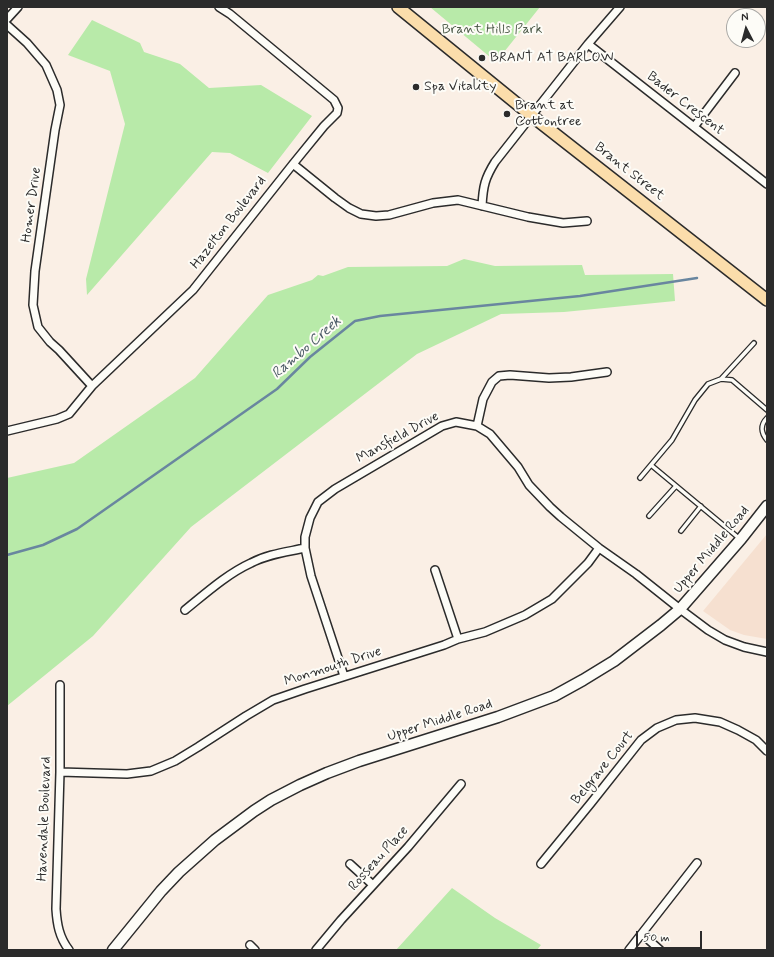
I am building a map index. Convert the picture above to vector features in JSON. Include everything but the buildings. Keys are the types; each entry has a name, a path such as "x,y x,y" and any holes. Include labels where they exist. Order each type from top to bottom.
{"main road":[{"name":"Brant Street","path":"398,7 532,116 767,300"}],"street":[{"path":"7,19 18,7"},
{"name":"Hazelton Boulevard","path":"7,431 57,419 69,414 92,386 193,290 293,164 324,126 337,113 338,108 334,100 230,14 219,7"},
{"path":"482,206 485,181 496,162 588,44 620,7"},
{"name":"Homer Drive","path":"7,25 27,43 46,65 58,90 60,106 55,130 35,271 33,305 38,327 50,342 92,386"},
{"name":"Bader Crescent","path":"588,44 767,184"},
{"path":"694,127 735,73"},
{"path":"293,164 348,208 361,214 376,216 389,215 433,203 458,200 528,217 563,223 587,221"},
{"path":"477,426 483,399 492,382 499,376 510,375 549,378 571,377 607,372"},
{"name":"Mansfield Drive","path":"344,676 311,576 305,548 305,536 310,518 318,502 335,489 442,426 456,422 477,426 490,434 518,468 529,485 561,517 708,630 725,640 744,647 767,652"},
{"name":"Upper Middle Road","path":"113,950 161,891 184,868 215,840 254,811 272,800 300,785 358,761 498,717 554,696 614,661 680,609 741,539 767,506"},
{"path":"185,610 232,573 252,562 280,553 305,548"},
{"name":"Monmouth Drive","path":"60,772 126,774 151,771 175,761 273,700 444,645 458,639 485,632 525,615 552,599 588,563 600,548"},
{"path":"435,570 458,639"},
{"name":"Havendale Boulevard","path":"60,685 60,772 56,909 58,928 65,945 69,950"},
{"name":"Belgrave Court","path":"541,864 641,740 657,728 676,720 695,718 720,722 756,740 767,751"},
{"name":"Rosseau Place","path":"316,950 341,920 408,848 461,784"},
{"path":"629,950 697,863"},
{"path":"350,864 373,885"},
{"path":"642,934 660,950"}],"lane":[{"path":"721,379 754,343"},
{"path":"640,478 672,440 695,400 708,384 721,379 732,380 767,410"},
{"path":"767,418 762,426 763,436 767,440"},
{"path":"651,465 741,539"},
{"path":"649,516 676,486"},
{"path":"681,532 701,506"}],"shaded area":[{"path":"767,534 767,639 744,635 730,630 703,611"}],"green space":[{"name":"Brant Hills Park","path":"430,7 540,7 496,62"},
{"path":"92,20 140,43 144,52 180,64 209,88 261,85 312,116 268,173 230,153 212,152 87,295 86,279 125,124 110,71 68,55"},
{"path":"464,259 495,266 582,265 585,275 673,274 675,301 564,312 501,314 417,354 191,527 93,636 7,706 7,478 74,463 195,378 268,295 312,280 318,275 323,276 348,267 447,266"},
{"path":"452,888 495,918 541,945 537,950 396,950"}],"waterway":[{"name":"Rambo Creek","path":"7,555 43,545 77,529 277,389 310,357 355,321 380,316 580,296 697,278"}],"place":[{"name":"BRANT AT BARLOW","path":"482,58"},
{"name":"Spa Vitality","path":"416,87"},
{"name":"Brant at Cottontree","path":"507,114"}]}
